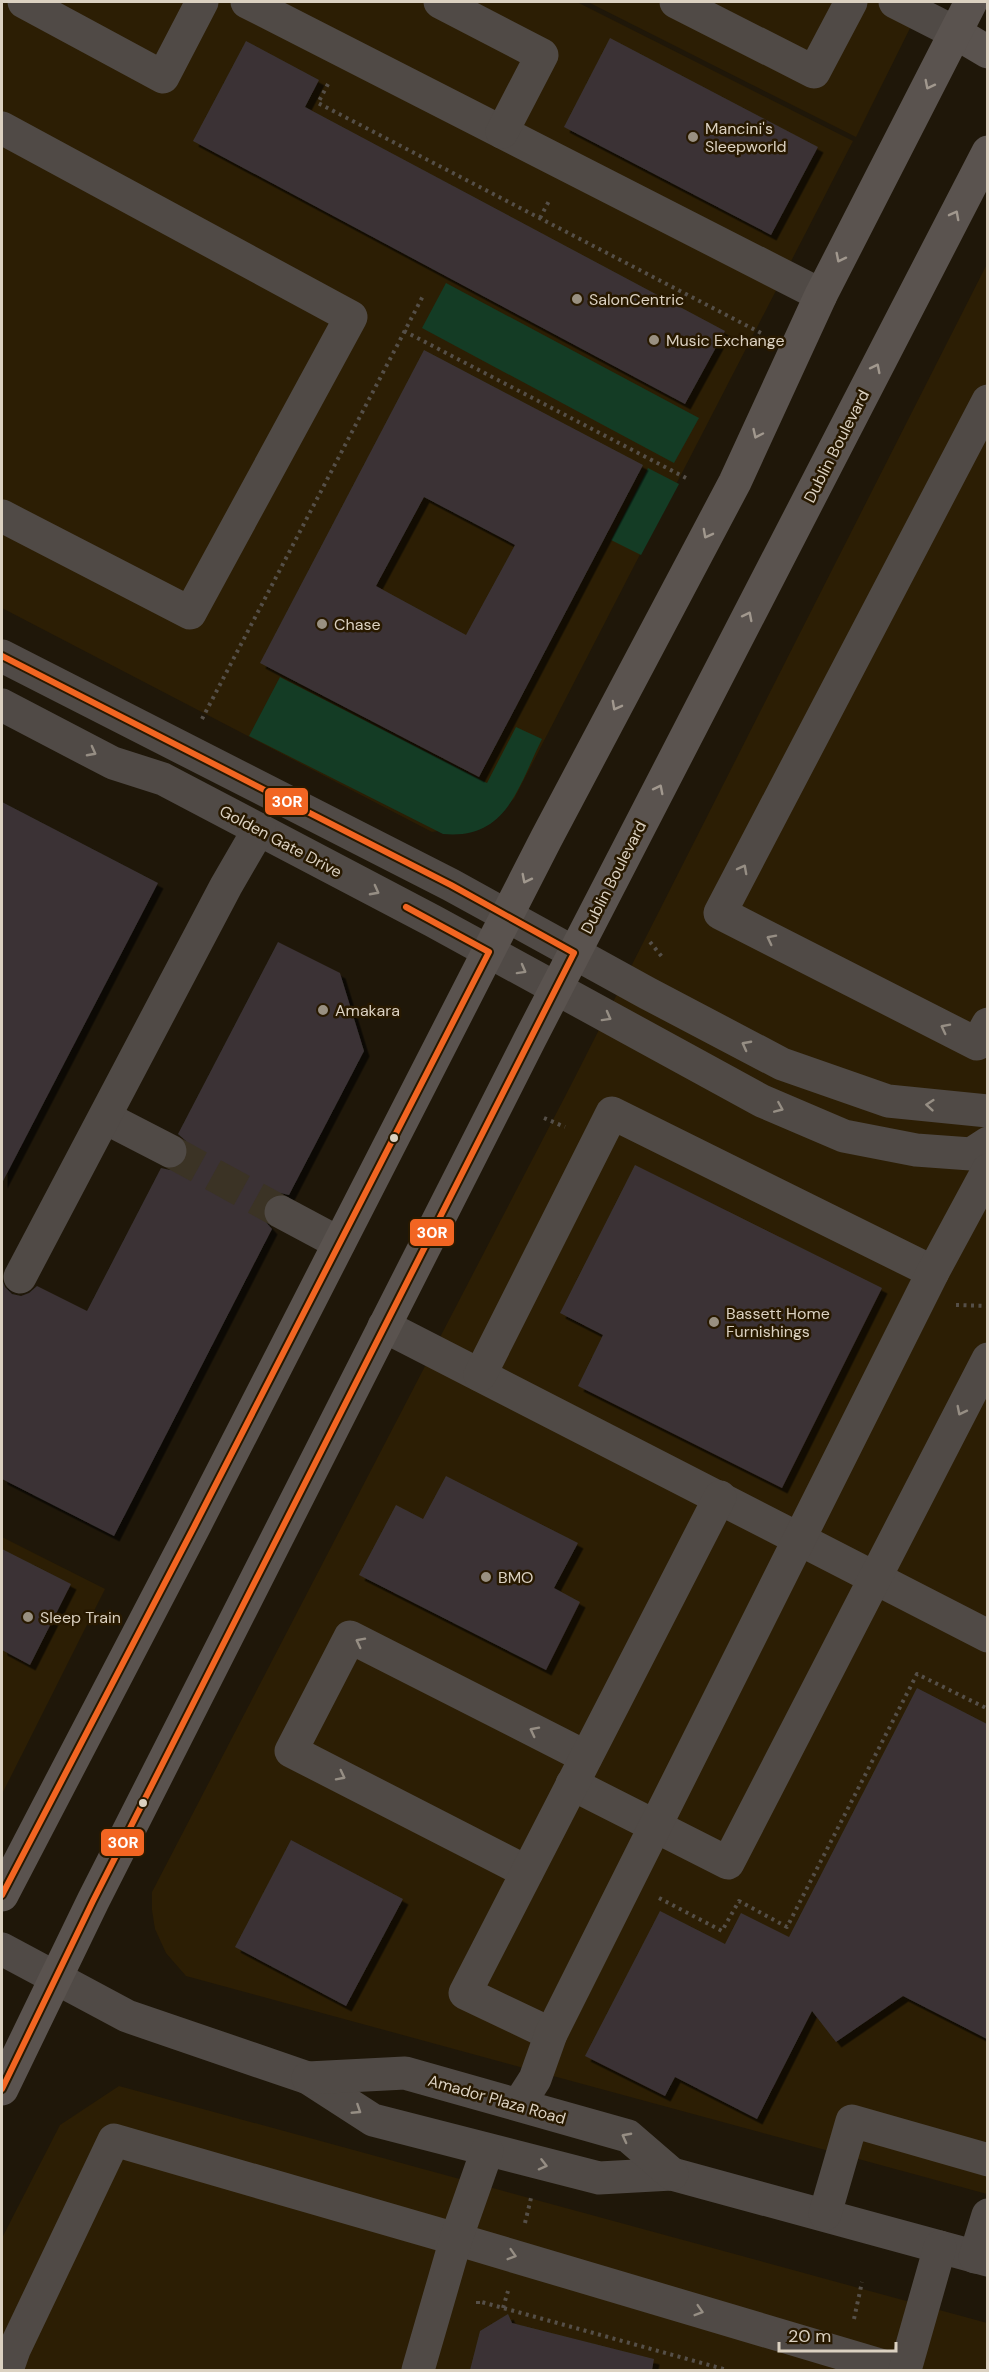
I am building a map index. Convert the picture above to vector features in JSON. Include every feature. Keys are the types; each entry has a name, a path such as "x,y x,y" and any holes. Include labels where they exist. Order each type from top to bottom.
{"main road":[{"path":"2,1895 507,916 735,482 821,295 971,2"},
{"path":"956,33 987,52"},
{"name":"Dublin Boulevard","path":"2,2089 55,1978 555,989 986,161"}],"street":[{"path":"24,2 163,77 202,2"},
{"path":"247,2 821,295"},
{"path":"440,2 542,55 502,132"},
{"path":"676,2 814,72 851,2"},
{"path":"895,2 956,33"},
{"path":"2,128 351,317 190,613 2,516"},
{"path":"987,401 720,913 977,1044 987,1024"},
{"path":"2,656 451,885 782,1064 888,1101 987,1111"},
{"name":"Golden Gate Drive","path":"2,705 112,763 163,779 259,829 762,1101 844,1136 916,1150 971,1154 987,1143"},
{"path":"20,1278 226,886 259,829"},
{"path":"480,1375 612,1113 933,1272"},
{"path":"106,1118 170,1151"},
{"path":"519,2104 535,2079 551,2034 933,1272 987,1170"},
{"path":"281,1212 339,1243"},
{"path":"384,1326 987,1636"},
{"path":"527,1872 291,1751 350,1637 579,1771 655,1826 728,1863 987,1359"},
{"path":"551,2034 465,1993 720,1497"},
{"name":"Amador Plaza Road","path":"2,1949 127,2016 308,2078 373,2121 599,2178 672,2174 981,2258"},
{"name":"Amador Plaza Road","path":"308,2078 405,2073 628,2136 672,2174"},
{"path":"825,2214 852,2121 987,2160"},
{"path":"7,2370 18,2340 114,2140 897,2370"},
{"path":"418,2370 456,2239 487,2151"},
{"path":"981,2258 987,2215"},
{"path":"905,2370 940,2247"}],"path":[{"path":"332,76 318,103 761,333"},
{"path":"199,725 424,294"},
{"path":"404,332 688,479"},
{"path":"650,942 670,964"},
{"path":"475,2311 478,2301 727,2370"}],"shaded area":[{"path":"2,2 577,2 853,141 514,799 479,825 432,832 2,608"},
{"path":"588,2 923,2 856,137"},
{"path":"987,264 987,2194 186,1976 166,1953 155,1929 152,1892 571,1085"},
{"path":"2,1537 105,1589 2,1794"},
{"path":"119,2086 987,2323 987,2370 2,2370 2,2238 60,2125"}],"green space":[{"path":"446,283 699,418 674,463 422,328"},
{"path":"648,468 679,484 641,555 611,540"},
{"path":"280,677 487,783 516,727 542,739 517,792 508,807 496,819 482,828 465,834 443,834 249,736"}],"building":[{"path":"610,38 818,147 771,235 564,127"},
{"path":"246,41 319,80 305,107 725,331 685,404 193,141"},
{"path":"424,350 643,465 479,777 260,663","holes":["424,497 515,545 466,635 376,586"]},
{"path":"2,802 158,883 2,1183"},
{"path":"278,942 340,973 364,1051 289,1195 280,1193 272,1196 264,1204 262,1213 272,1229 114,1536 2,1479 2,1279 5,1287 12,1294 21,1296 37,1286 87,1311 161,1168 170,1170 180,1167 187,1159 189,1151 186,1141 178,1134"},
{"path":"635,1165 882,1288 782,1488 578,1386 603,1335 560,1313"},
{"path":"446,1476 578,1543 554,1588 580,1602 546,1670 359,1575 396,1505 423,1519"},
{"name":"Sleep Train","path":"2,1549 71,1584 30,1665 2,1650"},
{"path":"917,1688 987,1724 987,2039 903,1996 836,2042 812,2011 757,2119 675,2077 665,2096 585,2056 660,1911 725,1944 741,1913 789,1937"},
{"path":"291,1840 403,1899 346,2006 235,1947"},
{"path":"508,2314 512,2323 654,2359 652,2370 470,2370 480,2331"}],"tunnel":[{"path":"170,1151 281,1212"}],"transit line":[{"name":"30R","path":"2,656 451,885 574,953 93,1901 2,2089"},
{"name":"30R","path":"2,1895 489,952 406,907"}],"place":[{"name":"Mancini's Sleepworld","path":"693,137"},
{"name":"SalonCentric","path":"577,299"},
{"name":"Music Exchange","path":"654,340"},
{"name":"Chase","path":"322,624"},
{"name":"Amakara","path":"323,1010"},
{"name":"Bassett Home Furnishings","path":"714,1322"},
{"name":"BMO","path":"486,1577"},
{"name":"Sleep Train","path":"28,1617"}]}
